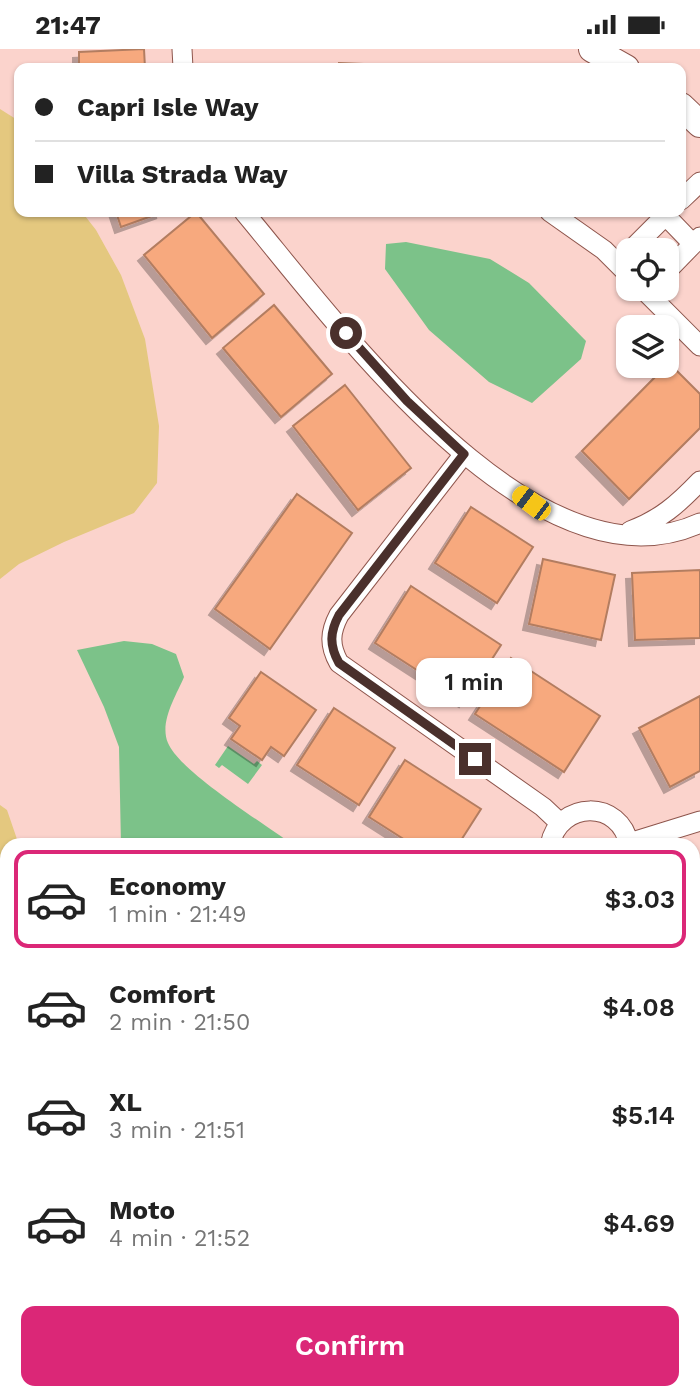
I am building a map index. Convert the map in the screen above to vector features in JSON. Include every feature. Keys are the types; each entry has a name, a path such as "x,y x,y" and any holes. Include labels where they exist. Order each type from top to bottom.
{"street":[{"path":"592,49 617,63"},
{"path":"686,111 700,124"},
{"path":"686,195 700,182"},
{"path":"248,217 407,401 464,454 531,503 590,529 619,535 656,535 700,523"},
{"path":"557,217 616,255"},
{"path":"645,238 664,217"},
{"path":"671,217 696,241 679,259"},
{"path":"657,301 700,346"},
{"path":"464,454 339,615 332,628 331,648 339,663 543,807 560,823"},
{"path":"619,535 654,522 676,506 700,481"},
{"path":"554,838 560,823 576,812 590,809 604,812 625,830 627,838"},
{"path":"648,838 700,821"}],"shaded area":[{"path":"0,109 14,118 14,217 86,217 96,230 121,275 145,339 159,426 157,483 134,513 19,564 0,579"},
{"path":"406,242 490,259 529,283 586,341 581,359 532,403 489,382 429,330 385,269 386,244"},
{"path":"124,641 152,644 176,654 184,677 167,718 168,743 176,755 205,782 283,838 121,838 119,747 104,707 77,650"},
{"path":"228,746 254,764 257,761 262,765 248,784 222,765 219,768 215,765"},
{"path":"0,805 7,810 17,838 0,838"}],"building":[{"path":"144,49 145,63 79,63 79,52"},
{"path":"118,217 149,217 121,227"},
{"path":"190,217 200,217 264,294 212,338 144,255"},
{"path":"274,305 332,374 281,417 223,348"},
{"path":"679,373 700,394 700,428 629,499 582,451 654,378 679,378"},
{"path":"345,385 411,468 358,510 293,426"},
{"path":"297,494 352,533 270,649 215,609"},
{"path":"471,507 533,547 497,603 435,563"},
{"path":"543,559 615,575 601,640 529,624"},
{"path":"700,570 700,638 635,640 632,573"},
{"path":"411,586 501,645 465,701 375,643"},
{"path":"511,658 600,716 564,772 475,714"},
{"path":"261,672 316,710 284,756 271,747 262,760 231,739 240,726 229,718"},
{"path":"700,696 700,771 670,787 639,728"},
{"path":"334,708 395,748 359,805 297,765"},
{"path":"405,760 481,809 462,838 402,838 369,817"}],"route":[{"path":"346,333 407,401 464,454 339,615 332,628 331,648 339,663 475,759"}]}
